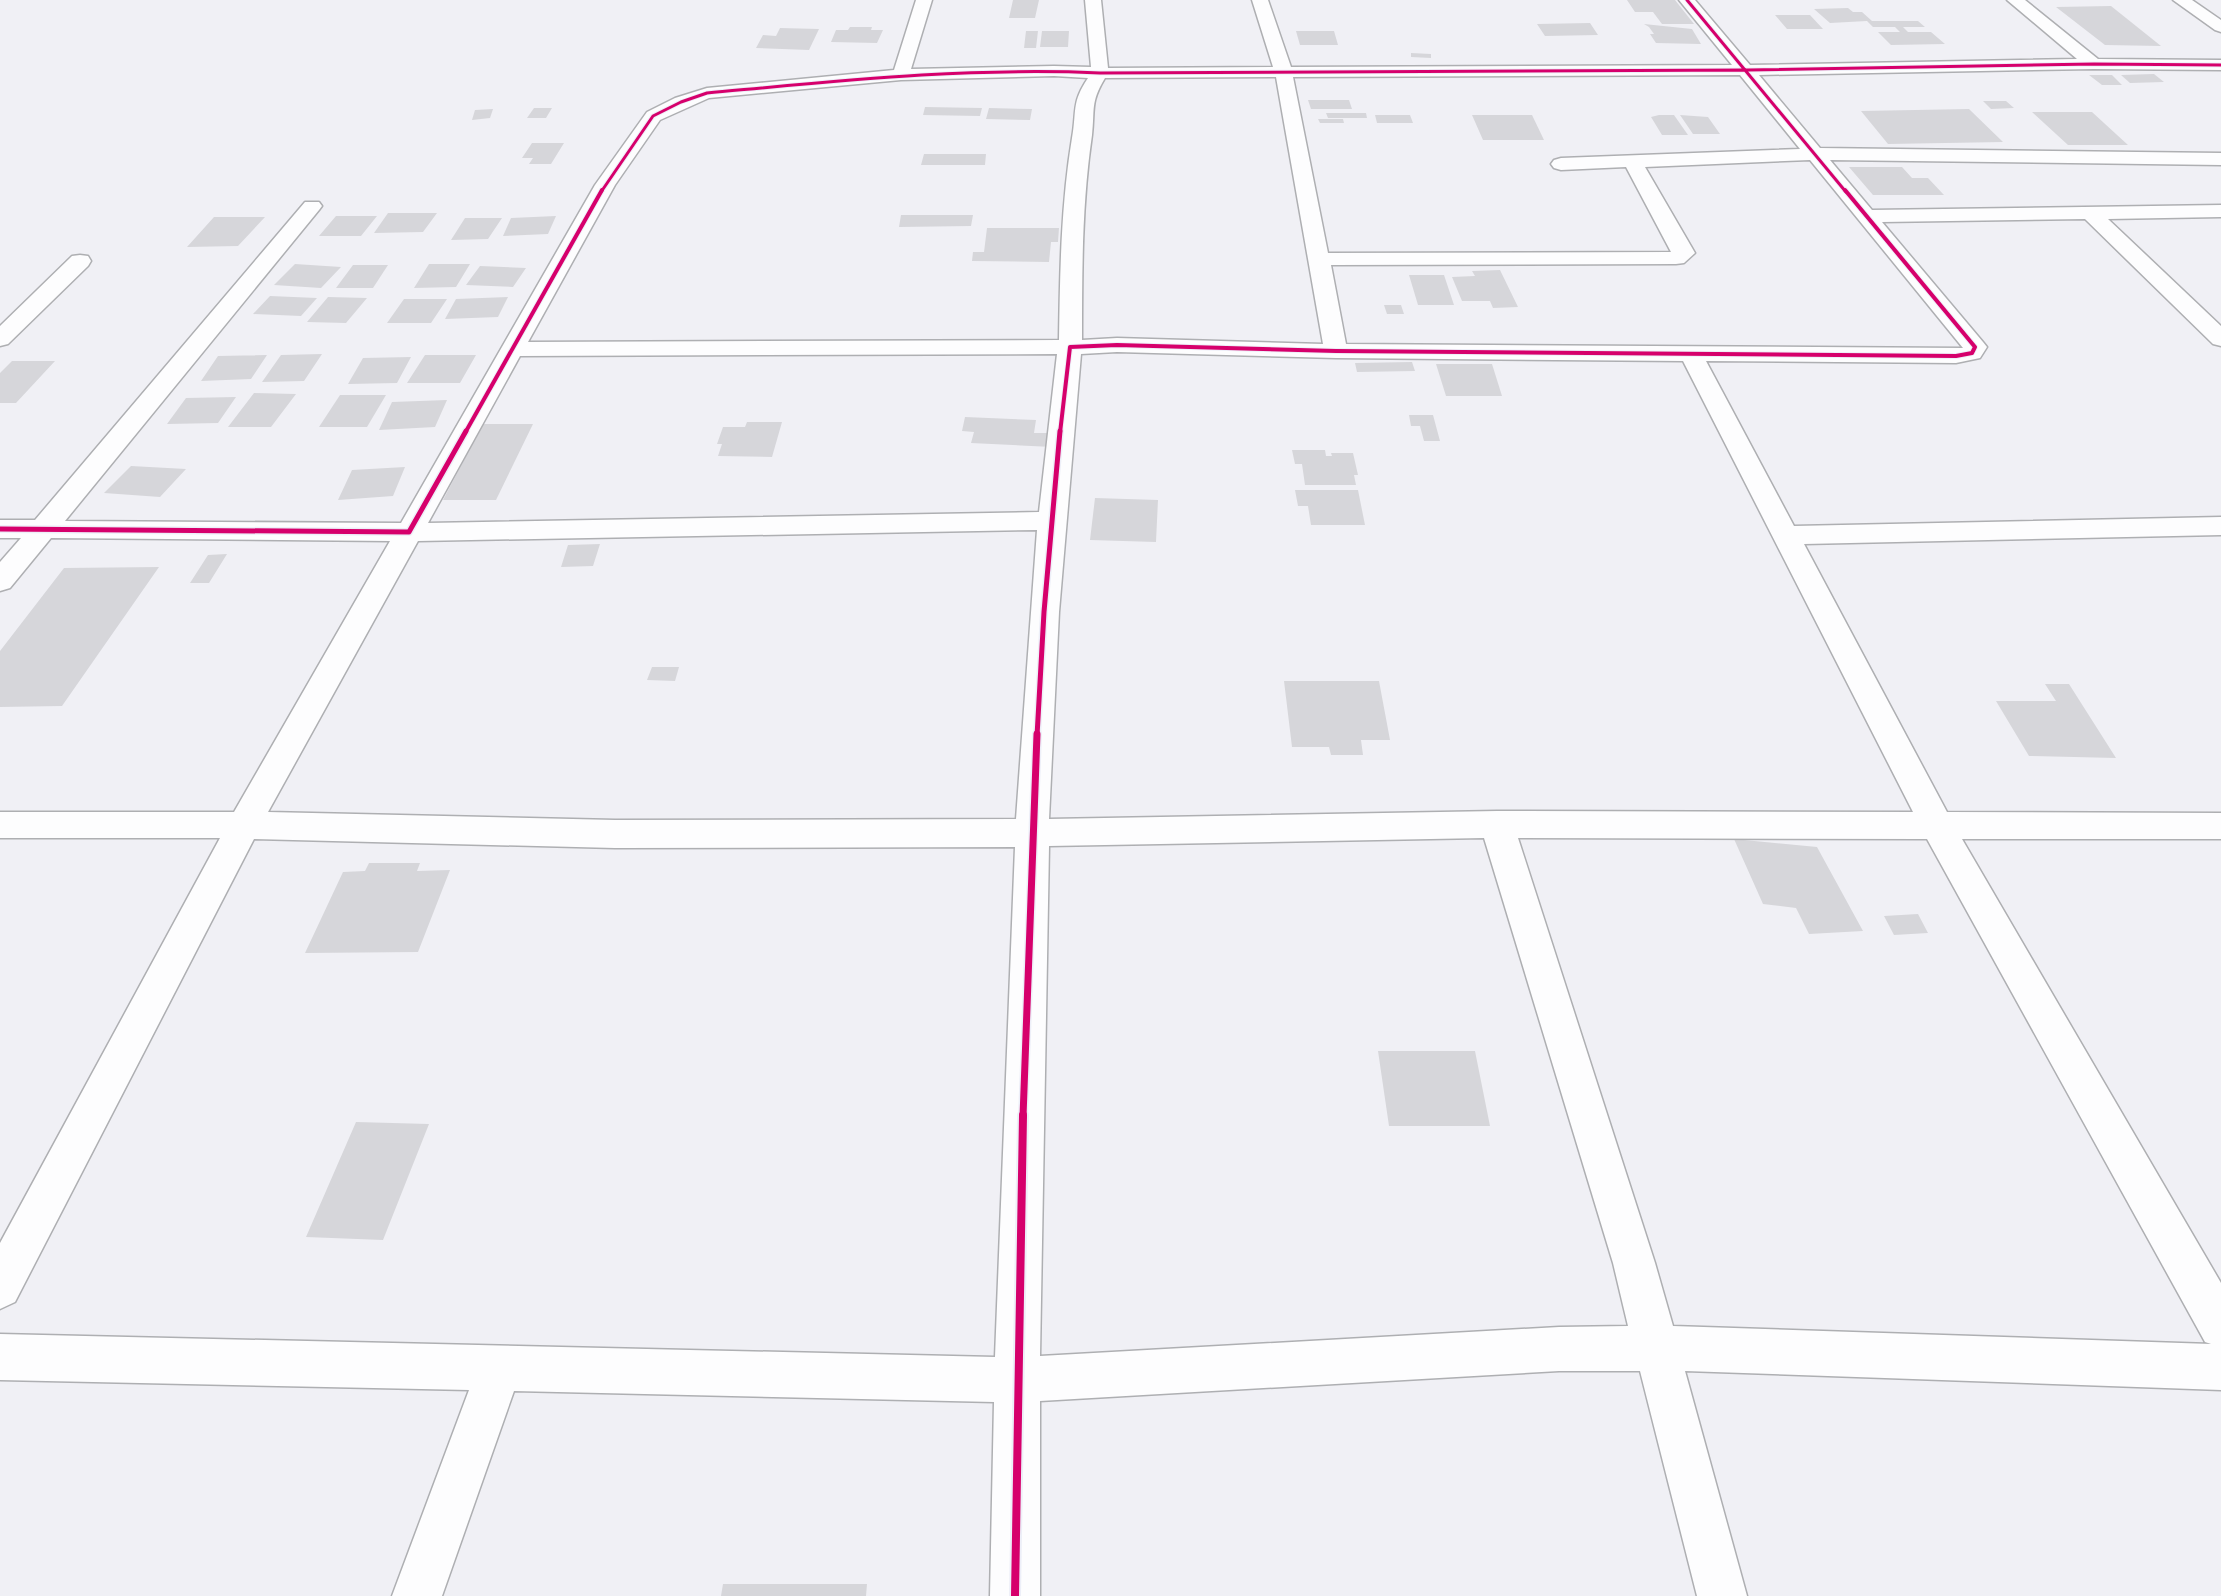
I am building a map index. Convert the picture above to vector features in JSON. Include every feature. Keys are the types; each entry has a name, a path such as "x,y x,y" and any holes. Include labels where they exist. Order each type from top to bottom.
{"street":[{"path":"902,75 924,0"},
{"path":"1015,1596 1016,1380 1031,833 1052,521 1070,347 1075,183 1083,130 1083,107 1087,93 1100,72 1094,0"},
{"path":"1260,0 1283,70 1336,351"},
{"path":"513,349 1117,345 1336,351 1956,356 1972,353 1975,346 1748,70 1687,0"},
{"path":"2015,0 2094,64"},
{"path":"2181,0 2221,27"},
{"path":"0,1287 244,825 605,185 653,116 681,102 707,93 730,89 902,75 1054,71 1748,70 2094,64 2221,65"},
{"path":"1561,164 1816,154 2221,159"},
{"path":"1319,259 1676,258 1684,253 1632,161"},
{"path":"0,581 312,206"},
{"path":"1867,216 2221,211"},
{"path":"2089,212 2221,339"},
{"path":"0,339 80,261"},
{"path":"1691,354 1937,825 2221,1326"},
{"path":"0,529 409,532 1052,521"},
{"path":"1786,535 2221,526"},
{"path":"1497,824 1631,1252 1722,1596"},
{"path":"0,825 244,825 615,834 1031,833 1497,824 2221,826"},
{"path":"0,1358 1016,1380 1558,1349 1658,1348 2221,1367"},
{"path":"417,1596 500,1368"}],"building":[{"path":"1013,0 1039,0 1035,18 1009,18"},
{"path":"1627,0 1675,0 1694,24 1662,24 1653,12 1635,12"},
{"path":"2111,6 2161,46 2105,45 2056,7"},
{"path":"1848,8 1853,12 1862,12 1872,21 1918,21 1925,27 1903,27 1908,32 1931,32 1945,44 1891,45 1878,32 1900,32 1895,27 1873,27 1867,21 1830,23 1814,9"},
{"path":"1775,15 1810,15 1823,29 1787,29"},
{"path":"1590,23 1598,35 1545,36 1537,24"},
{"path":"1644,24 1692,29 1701,44 1656,43 1650,34 1654,34"},
{"path":"850,27 872,27 871,30 883,30 877,43 831,42 836,30 848,30"},
{"path":"780,28 819,29 809,50 756,48 763,35 776,36"},
{"path":"1026,31 1038,31 1036,48 1024,48"},
{"path":"1042,31 1069,31 1068,47 1040,47"},
{"path":"1296,31 1334,31 1338,45 1300,45"},
{"path":"1411,53 1431,54 1431,58 1411,57"},
{"path":"2154,74 2164,82 2130,83 2121,75"},
{"path":"2089,75 2112,75 2122,85 2102,85"},
{"path":"1308,100 1349,100 1352,109 1311,109"},
{"path":"1983,101 2006,101 2014,108 1991,109"},
{"path":"925,107 982,108 980,116 923,115"},
{"path":"534,108 552,108 546,118 527,118"},
{"path":"989,108 1032,109 1030,120 986,119"},
{"path":"493,109 490,118 472,120 475,110"},
{"path":"1969,109 2003,142 1888,144 1861,111"},
{"path":"2032,112 2092,112 2128,145 2068,145"},
{"path":"1326,113 1366,113 1367,118 1328,118"},
{"path":"1375,115 1410,115 1413,123 1377,123"},
{"path":"1472,115 1532,115 1544,140 1483,140"},
{"path":"1674,115 1688,135 1662,135 1651,117"},
{"path":"1680,115 1708,117 1720,134 1693,134"},
{"path":"1318,119 1343,119 1344,123 1320,123"},
{"path":"532,143 564,143 551,164 529,164 533,158 522,158"},
{"path":"924,154 986,154 985,165 921,165"},
{"path":"1849,167 1902,167 1912,178 1928,178 1944,195 1873,195"},
{"path":"388,213 437,213 423,232 374,233"},
{"path":"901,215 973,215 971,226 899,227"},
{"path":"336,216 377,216 361,236 319,236"},
{"path":"556,216 548,234 503,236 511,218"},
{"path":"214,217 265,217 238,246 187,247"},
{"path":"465,218 502,218 488,239 451,240"},
{"path":"987,228 1059,228 1058,242 1051,242 1049,262 972,261 973,252 984,252"},
{"path":"295,264 341,267 321,288 274,285"},
{"path":"429,264 470,264 456,287 414,288"},
{"path":"353,265 388,265 373,288 336,288"},
{"path":"480,266 526,268 513,287 466,285"},
{"path":"1500,270 1518,307 1493,308 1490,301 1462,301 1452,277 1475,276 1472,271"},
{"path":"1409,275 1444,275 1454,305 1418,305"},
{"path":"270,296 317,298 301,316 253,314"},
{"path":"328,297 367,298 346,323 307,322"},
{"path":"508,297 498,317 445,319 456,299"},
{"path":"404,299 447,299 431,323 387,323"},
{"path":"1384,305 1401,305 1404,314 1387,314"},
{"path":"322,354 304,381 262,382 281,355"},
{"path":"267,355 251,379 201,381 218,356"},
{"path":"425,355 476,355 460,383 407,383"},
{"path":"411,357 397,383 348,384 363,358"},
{"path":"12,361 55,361 16,403 0,403 0,373"},
{"path":"1412,362 1415,371 1357,372 1355,363"},
{"path":"1436,364 1492,364 1502,396 1446,396"},
{"path":"254,393 296,394 271,427 228,427"},
{"path":"340,395 386,395 367,427 319,427"},
{"path":"236,397 218,423 167,424 186,398"},
{"path":"447,400 435,427 379,430 392,402"},
{"path":"1409,415 1433,415 1440,441 1424,441 1420,426 1411,426"},
{"path":"965,417 1036,420 1034,433 1054,433 1052,447 971,443 974,432 962,431"},
{"path":"747,422 782,422 772,457 718,456 722,444 717,444 723,427 745,427"},
{"path":"483,424 533,424 496,500 443,500"},
{"path":"1292,450 1325,450 1326,456 1332,456 1331,453 1353,453 1358,475 1354,475 1356,485 1305,485 1302,464 1295,464"},
{"path":"131,466 186,469 160,497 104,493"},
{"path":"405,467 393,496 338,500 352,470"},
{"path":"1295,490 1358,490 1365,525 1311,525 1308,506 1298,506"},
{"path":"1095,498 1158,500 1156,542 1090,540"},
{"path":"600,544 593,566 561,567 568,545"},
{"path":"227,554 209,583 190,583 208,555"},
{"path":"159,567 62,706 0,707 0,651 64,568"},
{"path":"652,667 679,667 675,681 647,680"},
{"path":"1284,681 1379,681 1390,740 1361,740 1363,755 1331,755 1329,747 1292,747"},
{"path":"2045,684 2069,684 2116,758 2029,756 1996,701 2056,701"},
{"path":"1734,839 1817,847 1863,931 1809,934 1796,908 1763,904"},
{"path":"369,863 420,863 417,871 450,870 418,952 305,953 343,872 365,871"},
{"path":"1918,914 1928,933 1894,935 1884,916"},
{"path":"1378,1051 1475,1051 1490,1126 1389,1126"},
{"path":"356,1122 429,1124 383,1240 306,1237"},
{"path":"723,1584 867,1584 866,1596 721,1596"}],"cycle path":[{"path":"1015,1596 1021,1191 1034,789 1051,524 1070,347 1117,345 1336,351 1956,356 1972,353 1975,347 1687,0"},
{"path":"0,529 409,532 605,185 653,116 681,102 707,93 901,75 1054,71 1100,73 1748,70 2094,64 2221,65"}]}
